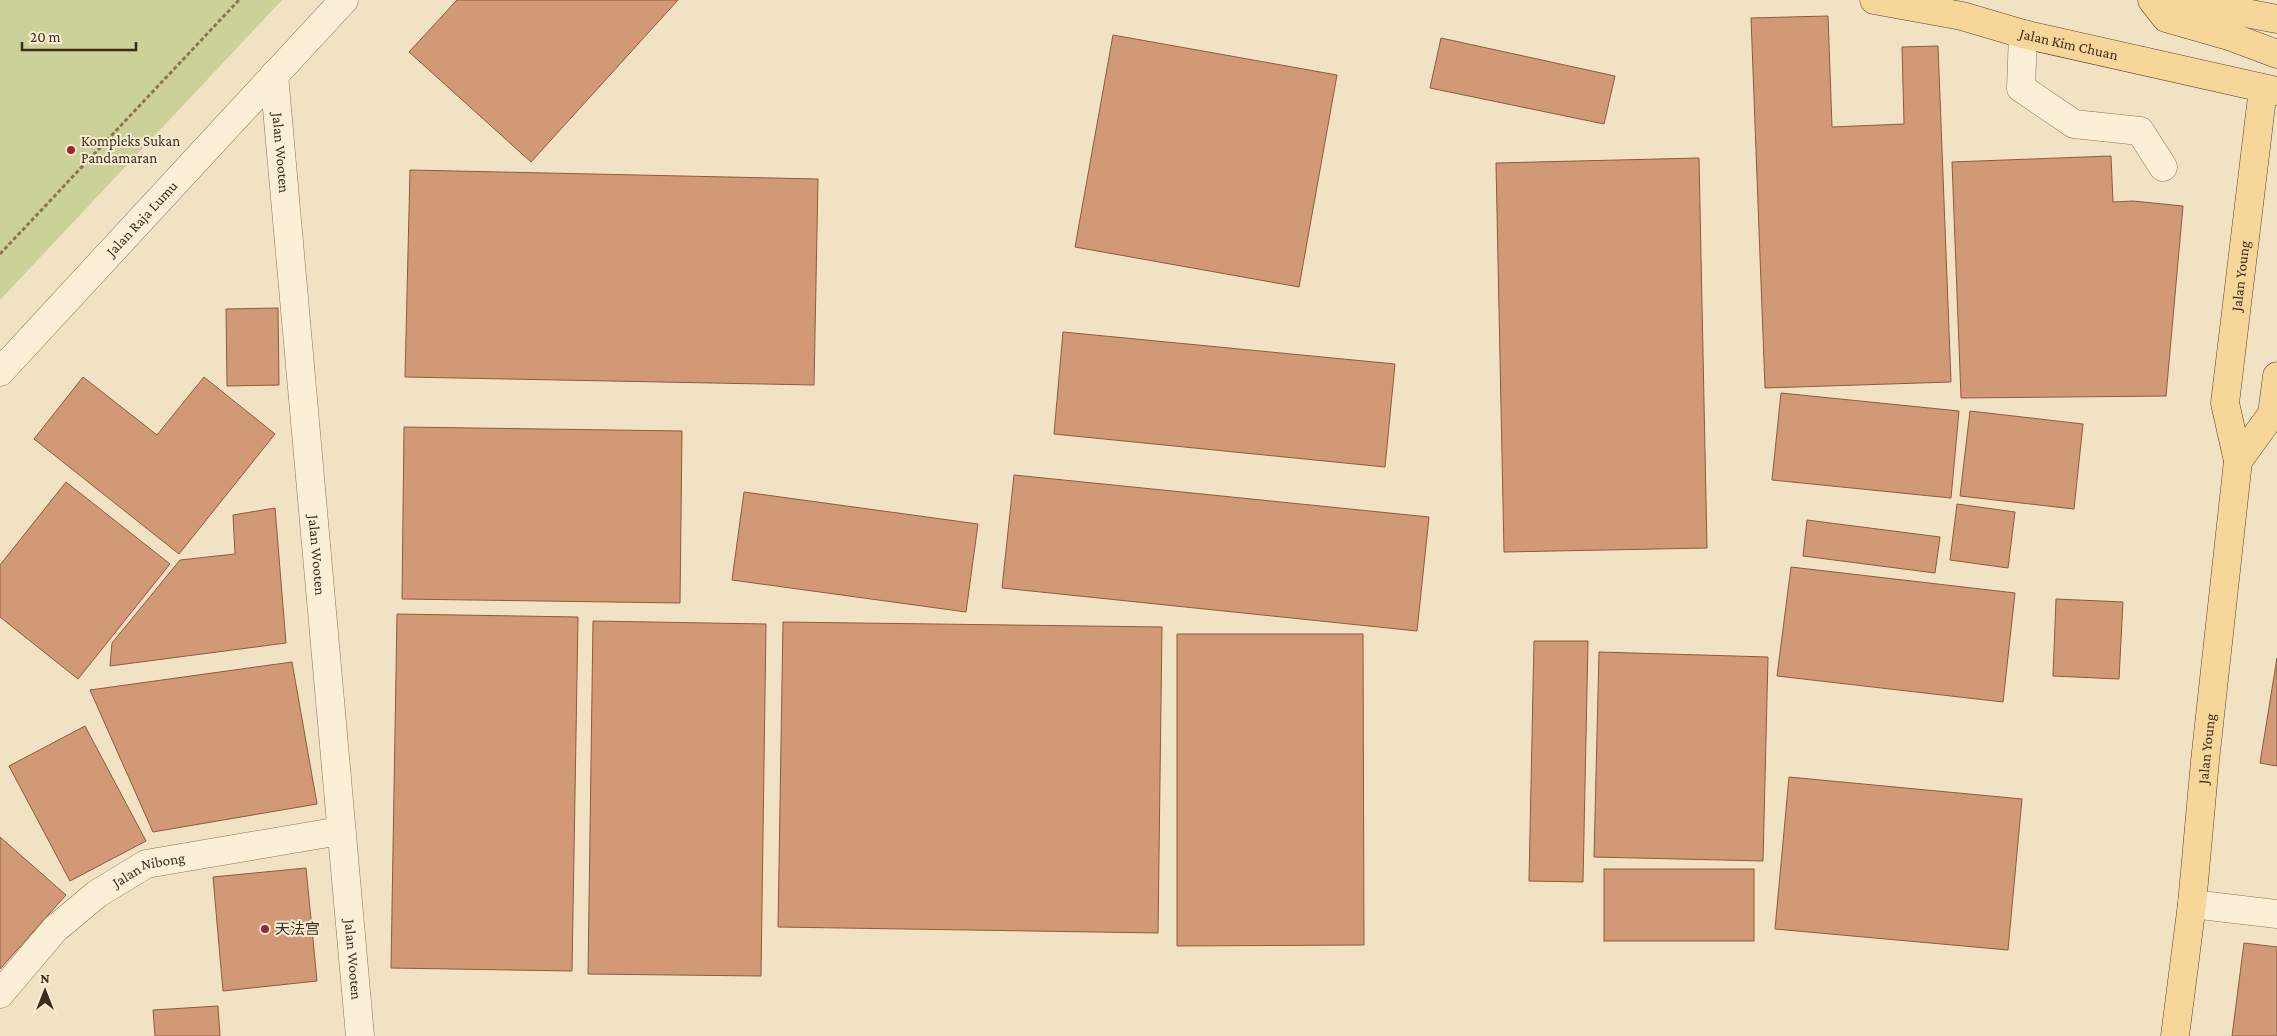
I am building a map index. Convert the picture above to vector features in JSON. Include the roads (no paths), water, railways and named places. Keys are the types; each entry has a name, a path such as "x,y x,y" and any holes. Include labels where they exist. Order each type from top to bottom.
{"main road":[{"name":"Jalan Kim Chuan","path":"1874,0 1963,8 2023,34 2272,86"},
{"path":"2152,0 2166,18 2229,36 2277,54"},
{"path":"2178,0 2277,19"},
{"name":"Jalan Young","path":"2175,1036 2192,904 2205,761 2238,462 2225,403 2272,86"},
{"name":"Jalan Young","path":"2238,462 2272,414 2277,376"}],"street":[{"name":"Jalan Raja Lumu","path":"0,372 344,0"},
{"path":"2023,34 2021,88 2074,124 2140,131 2162,167"},
{"name":"Jalan Wooten","path":"274,75 340,832 360,1036"},
{"name":"Jalan Nibong","path":"0,994 55,929 97,894 146,864 340,832"},
{"path":"2192,904 2277,914"}],"place":[{"name":"Kompleks Sukan Pandamaran","path":"71,150"},
{"name":"天法宫","path":"265,929"}]}
